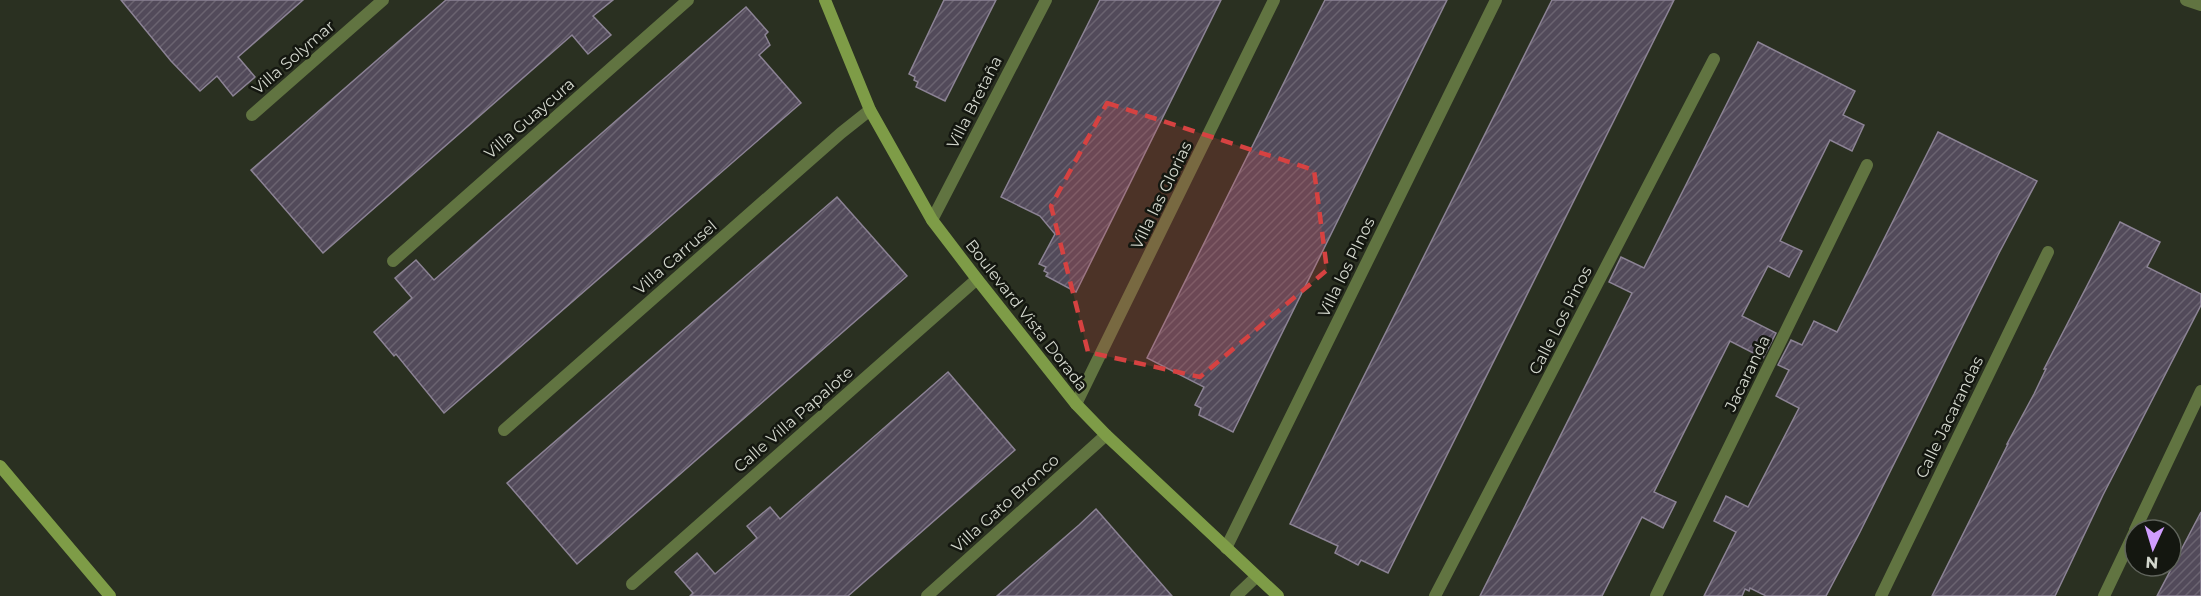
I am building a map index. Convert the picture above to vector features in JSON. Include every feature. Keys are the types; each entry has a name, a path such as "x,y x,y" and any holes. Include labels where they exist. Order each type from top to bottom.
{"street":[{"name":"Villa Solymar","path":"252,115 383,0"},
{"name":"Villa Guaycura","path":"393,261 688,0"},
{"name":"Boulevard Vista Dorada","path":"825,0 870,110 932,220 1076,404 1106,435 1278,596"},
{"name":"Villa Bretaña","path":"932,220 1046,0"},
{"name":"Villa las Glorias","path":"1076,404 1274,0"},
{"name":"Villa los PInos","path":"1226,548 1497,0"},
{"path":"2186,0 2201,5"},
{"name":"Calle Los Pinos","path":"1435,596 1714,59"},
{"name":"Villa Carrusel","path":"504,430 870,110"},
{"name":"Jacaranda","path":"1656,596 1867,165"},
{"name":"Calle Jacarandas","path":"1881,596 2048,252"},
{"name":"Calle Villa Papalote","path":"632,584 977,279"},
{"path":"2141,518 2201,391"},
{"name":"Villa Gato Bronco","path":"927,596 1106,435"},
{"path":"0,466 110,596"},
{"path":"2104,596 2123,556"},
{"path":"1236,596 1256,577"}],"highlighted area":[{"path":"1107,103 1314,170 1327,270 1200,377 1088,352 1051,206"}],"building":[{"path":"121,0 303,0 238,57 255,77 233,96 217,76 200,91 171,61"},
{"path":"446,0 613,0 593,16 611,35 588,54 572,35 323,253 251,170"},
{"path":"944,0 996,0 945,101 916,87 918,82 909,74"},
{"path":"1100,0 1221,0 1076,292 1046,276 1048,273 1044,271 1046,267 1039,264 1055,234 1040,216 1001,197"},
{"path":"1325,0 1447,0 1233,432 1199,415 1201,408 1195,405 1204,387 1147,358"},
{"path":"1552,0 1674,0 1388,573 1361,560 1358,565 1335,553 1338,546 1290,524"},
{"path":"746,7 768,32 765,35 770,45 759,55 801,103 444,413 396,354 394,356 374,332 412,298 395,278 416,260 434,280"},
{"path":"1758,42 1855,91 1843,115 1864,125 1852,151 1830,140 1780,241 1802,251 1789,277 1768,266 1742,316 1776,333 1763,358 1730,341 1654,492 1676,502 1663,528 1642,517 1602,596 1480,596 1632,293 1609,282 1621,257 1644,268"},
{"path":"1938,132 2037,181 1860,532 1826,596 1766,596 1750,588 1749,591 1745,589 1742,596 1704,596 1736,532 1714,521 1726,496 1748,507 1799,408 1776,396 1789,370 1778,365 1791,340 1802,345 1814,321 1837,332"},
{"path":"837,197 907,276 577,564 507,483"},
{"path":"2120,222 2160,242 2147,267 2201,294 2201,305 2103,495 2055,596 1932,596 2034,394 2046,369 2044,369"},
{"path":"948,372 1015,450 848,596 690,596 693,593 675,572 697,553 715,574 757,538 747,526 770,507 780,519"},
{"path":"1096,509 1172,596 997,596 1079,525"},
{"path":"2201,512 2201,596 2157,596 2166,578 2183,578 2183,546"}]}
